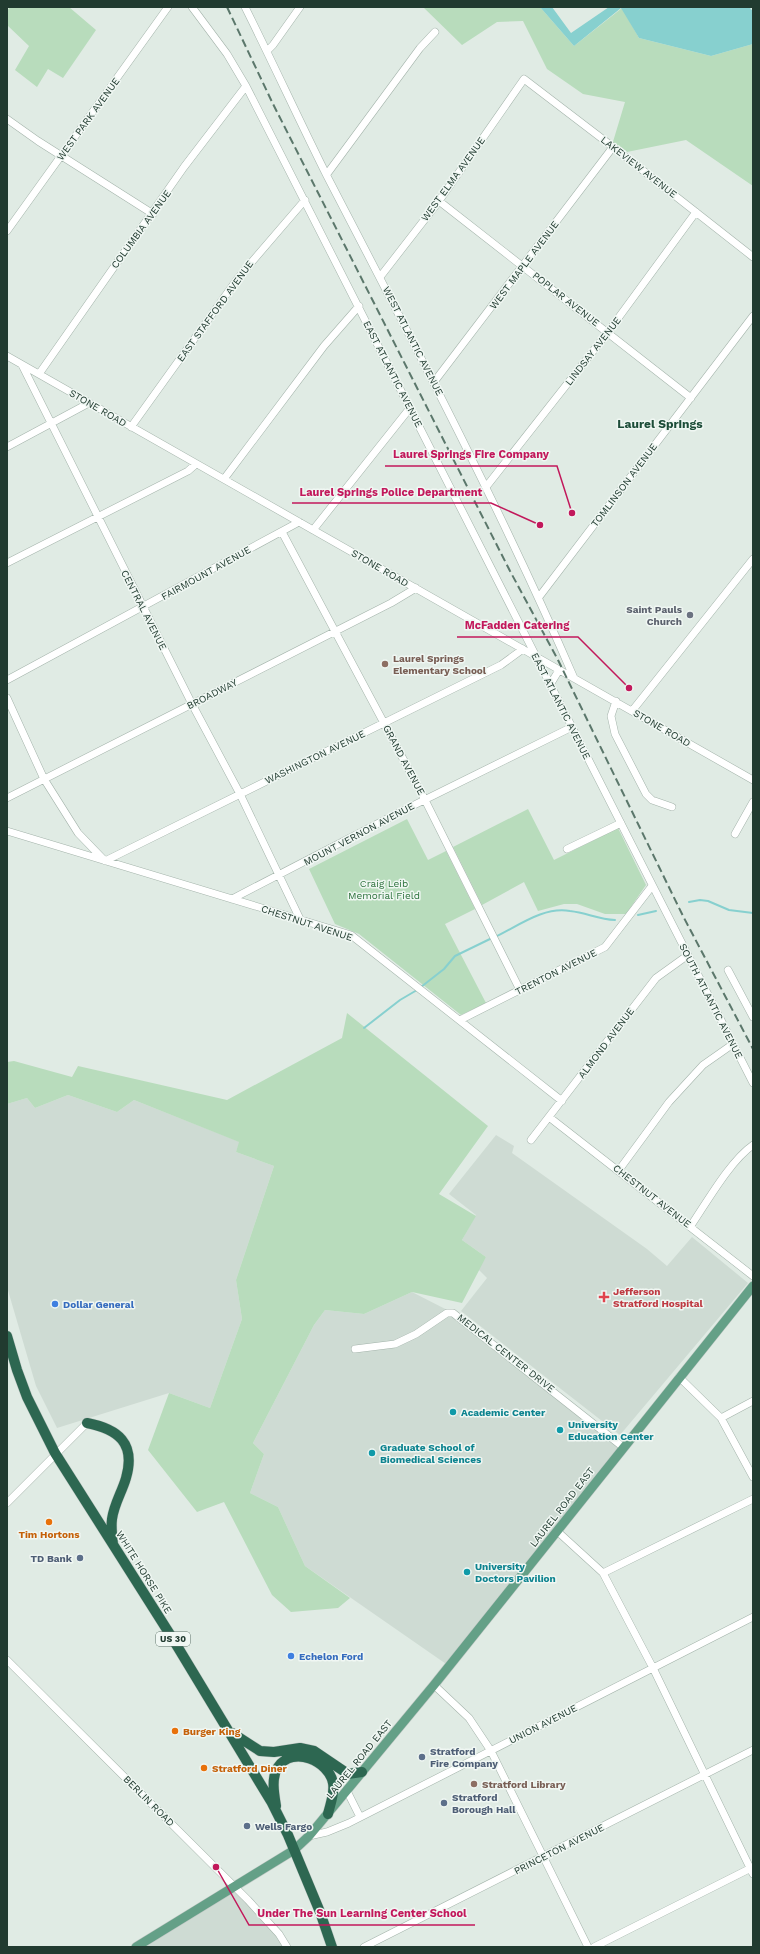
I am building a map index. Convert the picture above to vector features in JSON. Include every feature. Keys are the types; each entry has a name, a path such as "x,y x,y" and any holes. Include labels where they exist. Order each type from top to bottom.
{"highway":[{"name":"WHITE HORSE PIKE","path":"7,1336 16,1370 27,1397 55,1453 229,1732 276,1812 320,1912 332,1947"},
{"path":"86,1423 102,1426 114,1431 123,1439 127,1449 128,1463 126,1478 116,1503 112,1520 114,1548"},
{"path":"229,1732 260,1751 274,1752 305,1749 314,1751 348,1774 362,1772"},
{"path":"276,1812 273,1789 277,1767 290,1757 296,1756 313,1760 331,1776 333,1788 328,1814"}],"main road":[{"name":"LAUREL ROAD EAST","path":"136,1947 294,1850 309,1836 434,1685 753,1286"}],"street":[{"name":"WEST PARK AVENUE","path":"7,231 168,7"},
{"name":"EAST ATLANTIC AVENUE","path":"192,7 227,54 246,86 669,919"},
{"name":"WEST ATLANTIC AVENUE","path":"245,7 326,174 434,382 486,487 539,597 574,678"},
{"path":"266,51 273,45 300,7"},
{"path":"326,174 420,48 435,32"},
{"name":"LAKEVIEW AVENUE","path":"524,79 753,257"},
{"name":"WEST ELMA AVENUE","path":"380,277 439,201 524,79"},
{"name":"COLUMBIA AVENUE","path":"39,374 153,214 184,167 246,86"},
{"path":"7,119 153,214"},
{"name":"WEST MAPLE AVENUE","path":"434,382 524,266 613,147"},
{"name":"EAST STAFFORD AVENUE","path":"131,427 238,278 305,200"},
{"name":"POPLAR AVENUE","path":"439,201 691,398"},
{"name":"LINDSAY AVENUE","path":"486,487 608,332 696,212"},
{"path":"224,480 324,346 359,306"},
{"name":"TOMLINSON AVENUE","path":"539,597 752,319"},
{"name":"STONE ROAD","path":"7,356 753,780"},
{"name":"CENTRAL AVENUE","path":"22,365 143,608 240,794 300,919"},
{"path":"7,447 89,403"},
{"path":"313,530 410,408"},
{"path":"7,563 188,471 196,464"},
{"name":"FAIRMOUNT AVENUE","path":"7,680 70,645 143,608 299,522"},
{"name":"GRAND AVENUE","path":"282,532 336,630 425,800 520,990"},
{"path":"632,711 753,559"},
{"name":"BROADWAY","path":"7,798 336,630 391,604 416,588"},
{"name":"WASHINGTON AVENUE","path":"105,861 501,665 523,649"},
{"path":"550,685 559,670"},
{"path":"7,698 44,779 78,833 105,861"},
{"path":"616,701 611,716 615,734 646,794 652,800 672,807"},
{"name":"MOUNT VERNON AVENUE","path":"232,899 425,800 572,727"},
{"path":"734,834 753,802"},
{"path":"567,849 621,822"},
{"name":"CHESTNUT AVENUE","path":"7,831 300,919 356,938 562,1101"},
{"name":"TRENTON AVENUE","path":"460,1020 605,947 652,886"},
{"name":"SOUTH ATLANTIC AVENUE","path":"669,919 753,1083"},
{"name":"ALMOND AVENUE","path":"531,1140 656,978 688,955"},
{"path":"728,970 753,1018"},
{"path":"619,1170 669,1102 703,1065 733,1044"},
{"name":"CHESTNUT AVENUE","path":"549,1117 619,1170 753,1276"},
{"path":"690,1226 725,1176 747,1149 753,1145"},
{"name":"MEDICAL CENTER DRIVE","path":"355,1349 395,1344 416,1334 447,1313 453,1313 623,1447"},
{"path":"679,1377 721,1418 753,1477"},
{"path":"721,1418 753,1401"},
{"path":"7,1503 86,1423"},
{"path":"602,1573 753,1499"},
{"path":"557,1531 602,1573 653,1668 752,1870 594,1947"},
{"name":"UNION AVENUE","path":"309,1836 327,1832 360,1818 753,1617"},
{"name":"BERLIN ROAD","path":"7,1660 236,1886 279,1934 287,1947"},
{"path":"434,1685 469,1718 491,1751 588,1947"},
{"name":"PRINCETON AVENUE","path":"364,1947 753,1750"},
{"path":"347,1791 360,1818"}],"shaded area":[{"path":"68,1095 117,1112 134,1100 240,1142 236,1152 274,1166 236,1280 242,1319 210,1408 169,1393 57,1428 36,1386 7,1287 7,1104 27,1098 35,1108"},
{"name":"Jefferson Stratford Hospital","path":"496,1135 514,1146 512,1153 647,1249 667,1266 692,1237 748,1283 620,1435 461,1311 487,1278 478,1269 486,1257 462,1240 476,1215 449,1194"},
{"path":"412,1292 459,1316 623,1447 449,1666 305,1566 278,1507 250,1493 264,1454 253,1443 314,1325 325,1310 364,1314"},
{"path":"235,1886 287,1947 136,1947"}],"green space":[{"path":"10,7 69,7 96,30 63,78 48,69 37,87 15,70 29,46 7,25 7,11"},
{"path":"423,7 540,7 574,46 622,8 639,38 711,56 753,44 753,186 686,140 622,153 612,145 625,102 583,94 547,69 523,21 497,22 462,45"},
{"path":"528,809 554,860 618,828 646,885 626,914 605,914 577,904 564,904 538,911 524,882 482,905 453,847"},
{"name":"Craig Leib Memorial Field","path":"407,819 428,860 446,851 475,909 445,924 486,1003 461,1015 359,934 335,924 309,869"},
{"path":"347,1013 488,1126 439,1194 476,1216 462,1240 486,1257 462,1303 412,1292 364,1314 325,1310 314,1325 253,1443 264,1454 250,1493 278,1507 305,1566 350,1598 338,1608 291,1612 272,1595 224,1502 197,1512 148,1450 169,1393 210,1408 242,1319 236,1280 274,1166 236,1152 239,1142 134,1100 117,1112 68,1095 35,1108 27,1098 7,1104 7,1062 14,1061 72,1077 78,1066 227,1100 342,1038"}],"water":[{"path":"540,7 552,7 571,33 609,7 750,7 751,10 753,9 753,44 711,56 639,38 621,8 574,46"}],"waterway":[{"path":"689,902 700,900 708,901 729,910 753,913"},
{"path":"495,937 531,918 551,911 570,911 615,920"},
{"path":"638,915 656,911"},
{"path":"421,987 444,969 455,956 492,938"},
{"path":"364,1028 400,1000 417,990"}],"railway":[{"path":"227,7 273,104 510,571 558,660 683,916 753,1049"}],"place":[{"name":"Laurel Springs Fire Company","path":"572,513"},
{"name":"Laurel Springs Police Department","path":"540,525"},
{"name":"Saint Pauls Church","path":"690,615"},
{"name":"Laurel Springs Elementary School","path":"385,664"},
{"name":"McFadden Catering","path":"629,688"},
{"name":"Jefferson Stratford Hospital","path":"604,1297"},
{"name":"Dollar General","path":"55,1304"},
{"name":"Academic Center","path":"453,1412"},
{"name":"University Education Center","path":"560,1430"},
{"name":"Graduate School of Biomedical Sciences","path":"372,1453"},
{"name":"Tim Hortons","path":"49,1522"},
{"name":"TD Bank","path":"80,1558"},
{"name":"University Doctors Pavilion","path":"467,1572"},
{"name":"Echelon Ford","path":"291,1656"},
{"name":"Burger King","path":"175,1731"},
{"name":"Stratford Fire Company","path":"422,1757"},
{"name":"Stratford Diner","path":"204,1768"},
{"name":"Stratford Library","path":"474,1784"},
{"name":"Stratford Borough Hall","path":"444,1803"},
{"name":"Wells Fargo","path":"247,1826"},
{"name":"Under The Sun Learning Center School","path":"216,1867"}],"district":[{"name":"Laurel Springs","path":"660,424"}]}
